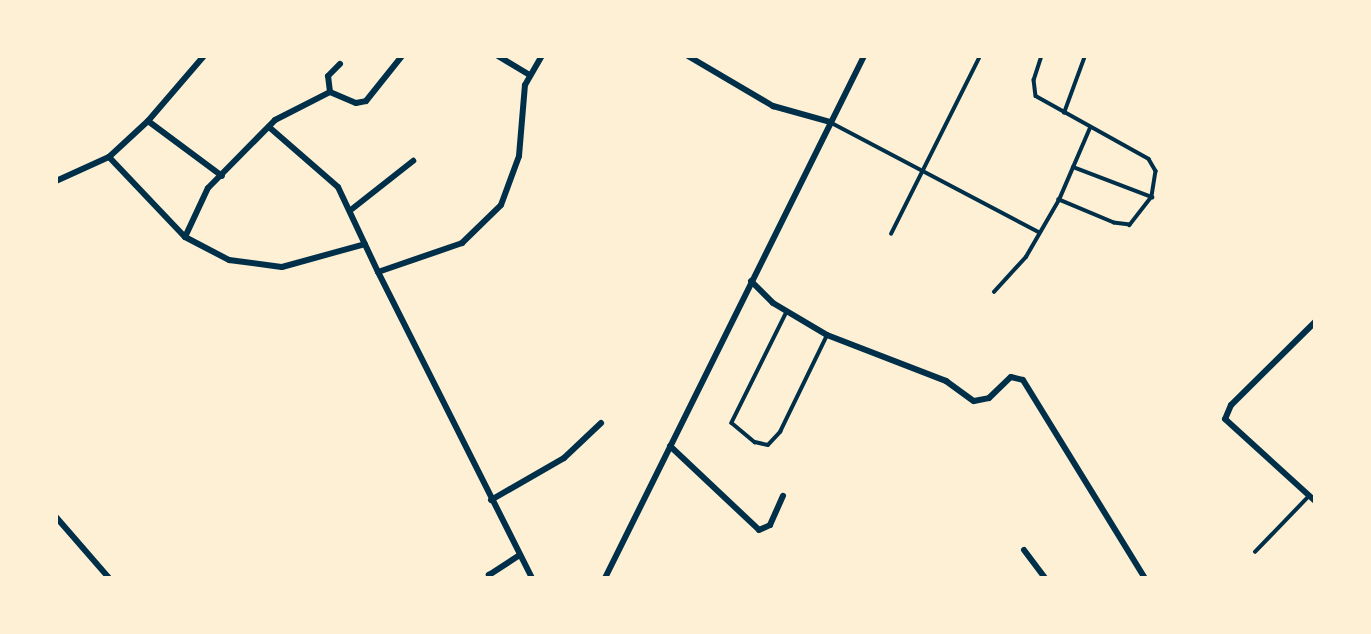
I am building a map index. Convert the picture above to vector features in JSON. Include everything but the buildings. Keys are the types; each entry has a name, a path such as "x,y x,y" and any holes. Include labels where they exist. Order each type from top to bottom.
{"street":[{"path":"56,181 109,157 149,121 204,56"},
{"path":"330,92 356,103 366,101 402,56"},
{"path":"498,56 528,74"},
{"path":"378,272 462,243 501,205 519,156 528,74 542,56"},
{"path":"688,56 773,106 830,122"},
{"path":"606,578 864,56"},
{"path":"330,92 328,76 340,64"},
{"path":"185,237 202,198 269,127 330,92"},
{"path":"149,121 222,176"},
{"path":"269,127 332,181 352,209 378,272 532,578"},
{"path":"109,157 185,237 229,260 282,267 365,244"},
{"path":"352,209 413,161"},
{"path":"751,281 787,312 827,335 946,382 974,401 989,398 1012,377 1023,380 1040,415 1145,578"},
{"path":"1312,498 1224,419 1231,405 1315,322"},
{"path":"491,500 564,458 601,423"},
{"path":"670,446 759,530 770,525 783,496"},
{"path":"56,517 109,578"},
{"path":"1024,550 1045,578"},
{"path":"491,578 489,575 520,555"}],"lane":[{"path":"891,234 980,56"},
{"path":"1042,56 1034,80 1036,96 1063,114 1150,159 1156,171 1152,197 1130,225 1114,223 1059,200"},
{"path":"1063,114 1085,56"},
{"path":"830,122 1038,232"},
{"path":"994,292 1026,257 1038,232 1059,200 1090,128"},
{"path":"1073,167 1152,197"},
{"path":"787,312 732,423 755,442 768,445 780,432 827,335"},
{"path":"1255,552 1312,498"}]}
